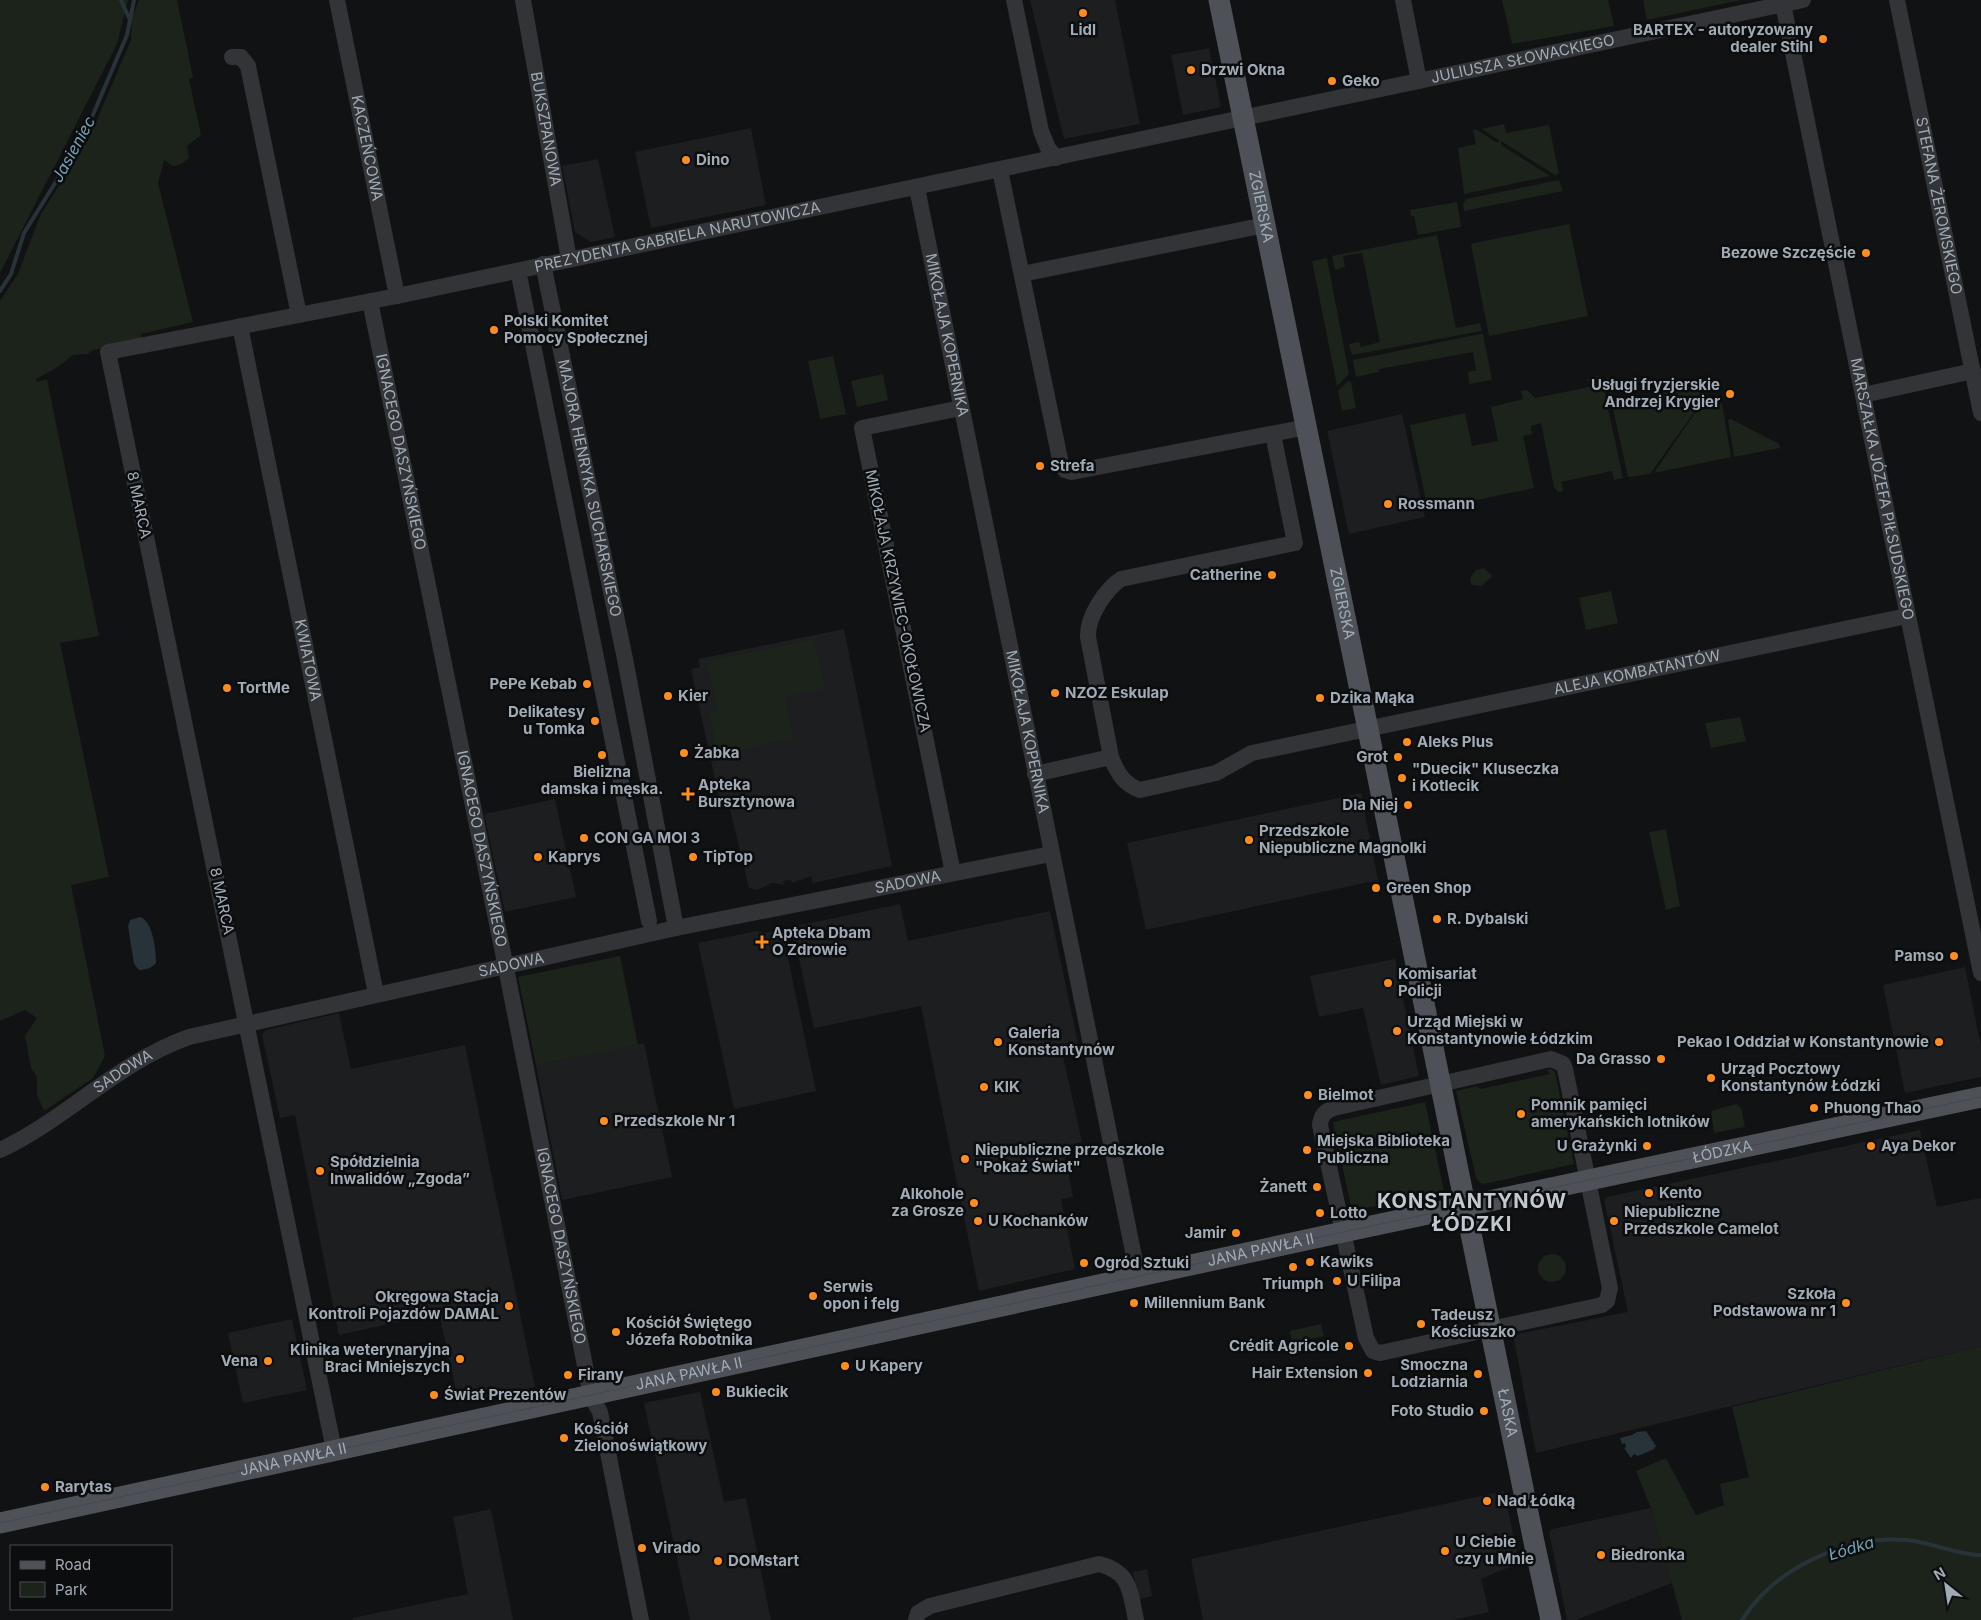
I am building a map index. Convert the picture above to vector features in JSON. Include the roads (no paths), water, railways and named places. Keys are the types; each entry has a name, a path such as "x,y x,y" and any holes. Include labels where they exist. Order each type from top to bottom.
{"main road":[{"name":"ZGIERSKA","path":"1219,0 1465,1207"},
{"name":"ŁÓDZKA","path":"1465,1207 1981,1097"},
{"name":"JANA PAWŁA II","path":"0,1523 1465,1207"},
{"name":"ŁASKA","path":"1465,1207 1551,1620"}],"street":[{"name":"KACZEŃCOWA","path":"337,0 397,296"},
{"name":"BUKSZPANOWA","path":"523,0 569,259"},
{"path":"1014,0 1041,131 1048,148 1056,158"},
{"path":"1403,0 1419,81"},
{"name":"JULIUSZA SŁOWACKIEGO","path":"1243,118 1803,0"},
{"name":"STEFANA ŻEROMSKIEGO","path":"1897,0 1981,413"},
{"name":"MARSZAŁKA JÓZEFA PIŁSUDSKIEGO","path":"1783,4 1981,973"},
{"path":"232,57 241,57 248,66 299,315"},
{"name":"PREZYDENTA GABRIELA NARUTOWICZA","path":"108,352 397,296 1243,118"},
{"path":"1000,170 1061,464 1065,470 1072,472 1307,427"},
{"name":"MIKOŁAJA KOPERNIKA","path":"916,188 1138,1276"},
{"path":"1022,274 1265,225"},
{"name":"MAJORA HENRYKA SUCHARSKIEGO","path":"543,264 625,659 676,928"},
{"name":"MAJORA HENRYKA SUCHARSKIEGO","path":"520,280 649,921"},
{"name":"IGNACEGO DASZYŃSKIEGO","path":"370,301 506,965 591,1396 600,1412 641,1620"},
{"path":"529,323 554,317"},
{"name":"KWIATOWA","path":"240,326 376,994"},
{"name":"8 MARCA","path":"108,352 334,1450"},
{"path":"1863,395 1973,371"},
{"name":"MIKOŁAJA KRZYWIEC-OKOŁOWICZA","path":"953,873 862,428 961,408"},
{"name":"ALEJA KOMBATANTÓW","path":"1273,434 1295,543 1121,579 1115,583 1102,600 1089,622 1088,637 1111,757 1120,776 1132,787 1140,790 1216,774 1252,753 1907,616"},
{"path":"598,664 625,659"},
{"path":"1035,774 1111,757"},
{"name":"SADOWA","path":"0,1150 39,1127 150,1053 189,1038 247,1023 676,928 1051,854"},
{"path":"1551,1059 1563,1064 1610,1288 1607,1301 1602,1305 1380,1353 1373,1351 1366,1338 1320,1125 1321,1118 1326,1111 1334,1108 1441,1084 1551,1059"},
{"path":"916,1620 918,1613 930,1606 1099,1564 1113,1568 1123,1576 1130,1590 1136,1620"}],"waterway":[{"path":"121,0 129,18"},
{"name":"Jasieniec","path":"0,291 11,274 24,233 83,138 127,35 134,0"},
{"name":"Łódka","path":"1742,1620 1756,1601 1773,1585 1793,1571 1836,1549 1883,1540 1906,1540 1962,1553 1981,1555"}],"tram line":[{"path":"0,1523 1343,1232 1981,1097"}],"place":[{"name":"Lidl","path":"1083,13"},
{"name":"BARTEX - autoryzowany dealer Stihl","path":"1823,39"},
{"name":"Drzwi Okna","path":"1191,70"},
{"name":"Geko","path":"1332,81"},
{"name":"Dino","path":"686,160"},
{"name":"Bezowe Szczęście","path":"1866,253"},
{"name":"Polski Komitet Pomocy Społecznej","path":"494,330"},
{"name":"Usługi fryzjerskie Andrzej Krygier","path":"1730,394"},
{"name":"Strefa","path":"1040,466"},
{"name":"Rossmann","path":"1388,504"},
{"name":"Catherine","path":"1272,575"},
{"name":"PePe Kebab","path":"587,684"},
{"name":"TortMe","path":"227,688"},
{"name":"NZOZ Eskulap","path":"1055,693"},
{"name":"Kier","path":"668,696"},
{"name":"Dzika Mąka","path":"1320,698"},
{"name":"Delikatesy u Tomka","path":"595,721"},
{"name":"Aleks Plus","path":"1407,742"},
{"name":"Żabka","path":"684,753"},
{"name":"Bielizna damska i męska.","path":"602,755"},
{"name":"Grot","path":"1398,757"},
{"name":"\"Duecik\" Kluseczka i Kotlecik","path":"1402,778"},
{"name":"Apteka Bursztynowa","path":"688,794"},
{"name":"Dla Niej","path":"1408,805"},
{"name":"CON GA MOI 3","path":"584,838"},
{"name":"Przedszkole Niepubliczne Magnolki","path":"1249,840"},
{"name":"Kaprys","path":"538,857"},
{"name":"TipTop","path":"693,857"},
{"name":"Green Shop","path":"1376,888"},
{"name":"R. Dybalski","path":"1437,919"},
{"name":"Apteka Dbam O Zdrowie","path":"762,942"},
{"name":"Pamso","path":"1954,956"},
{"name":"Komisariat Policji","path":"1388,983"},
{"name":"Urząd Miejski w Konstantynowie Łódzkim","path":"1397,1031"},
{"name":"Galeria Konstantynów","path":"998,1042"},
{"name":"Pekao I Oddział w Konstantynowie","path":"1939,1042"},
{"name":"Da Grasso","path":"1661,1059"},
{"name":"Urząd Pocztowy Konstantynów Łódzki","path":"1711,1078"},
{"name":"KIK","path":"984,1087"},
{"name":"Bielmot","path":"1308,1095"},
{"name":"Phuong Thao","path":"1814,1108"},
{"name":"Pomnik pamięci amerykańskich lotników","path":"1521,1114"},
{"name":"Przedszkole Nr 1","path":"604,1121"},
{"name":"U Grażynki","path":"1647,1146"},
{"name":"Aya Dekor","path":"1871,1146"},
{"name":"Miejska Biblioteka Publiczna","path":"1307,1150"},
{"name":"Niepubliczne przedszkole \"Pokaż Świat\"","path":"965,1159"},
{"name":"Spółdzielnia Inwalidów „Zgoda”","path":"320,1171"},
{"name":"Żanett","path":"1317,1187"},
{"name":"Kento","path":"1649,1193"},
{"name":"Alkohole za Grosze","path":"974,1203"},
{"name":"Lotto","path":"1320,1213"},
{"name":"U Kochanków","path":"978,1221"},
{"name":"Niepubliczne Przedszkole Camelot","path":"1614,1221"},
{"name":"Jamir","path":"1236,1233"},
{"name":"Kawiks","path":"1310,1262"},
{"name":"Ogród Sztuki","path":"1084,1263"},
{"name":"Triumph","path":"1293,1267"},
{"name":"U Filipa","path":"1337,1281"},
{"name":"Serwis opon i felg","path":"813,1296"},
{"name":"Millennium Bank","path":"1134,1303"},
{"name":"Szkoła Podstawowa nr 1","path":"1846,1303"},
{"name":"Okręgowa Stacja Kontroli Pojazdów DAMAL","path":"509,1306"},
{"name":"Tadeusz Kościuszko","path":"1421,1324"},
{"name":"Kościół Świętego Józefa Robotnika","path":"616,1332"},
{"name":"Crédit Agricole","path":"1349,1346"},
{"name":"Klinika weterynaryjna Braci Mniejszych","path":"460,1359"},
{"name":"Vena","path":"268,1361"},
{"name":"U Kapery","path":"845,1366"},
{"name":"Hair Extension","path":"1368,1373"},
{"name":"Smoczna Lodziarnia","path":"1478,1374"},
{"name":"Firany","path":"568,1375"},
{"name":"Bukiecik","path":"716,1392"},
{"name":"Świat Prezentów","path":"434,1395"},
{"name":"Foto Studio","path":"1484,1411"},
{"name":"Kościół Zielonoświątkowy","path":"564,1438"},
{"name":"Rarytas","path":"45,1487"},
{"name":"Nad Łódką","path":"1487,1501"},
{"name":"Virado","path":"642,1548"},
{"name":"U Ciebie czy u Mnie","path":"1445,1551"},
{"name":"Biedronka","path":"1601,1555"},
{"name":"DOMstart","path":"718,1561"}],"district":[{"name":"KONSTANTYNÓW ŁÓDZKI","path":"1472,1212"}]}
